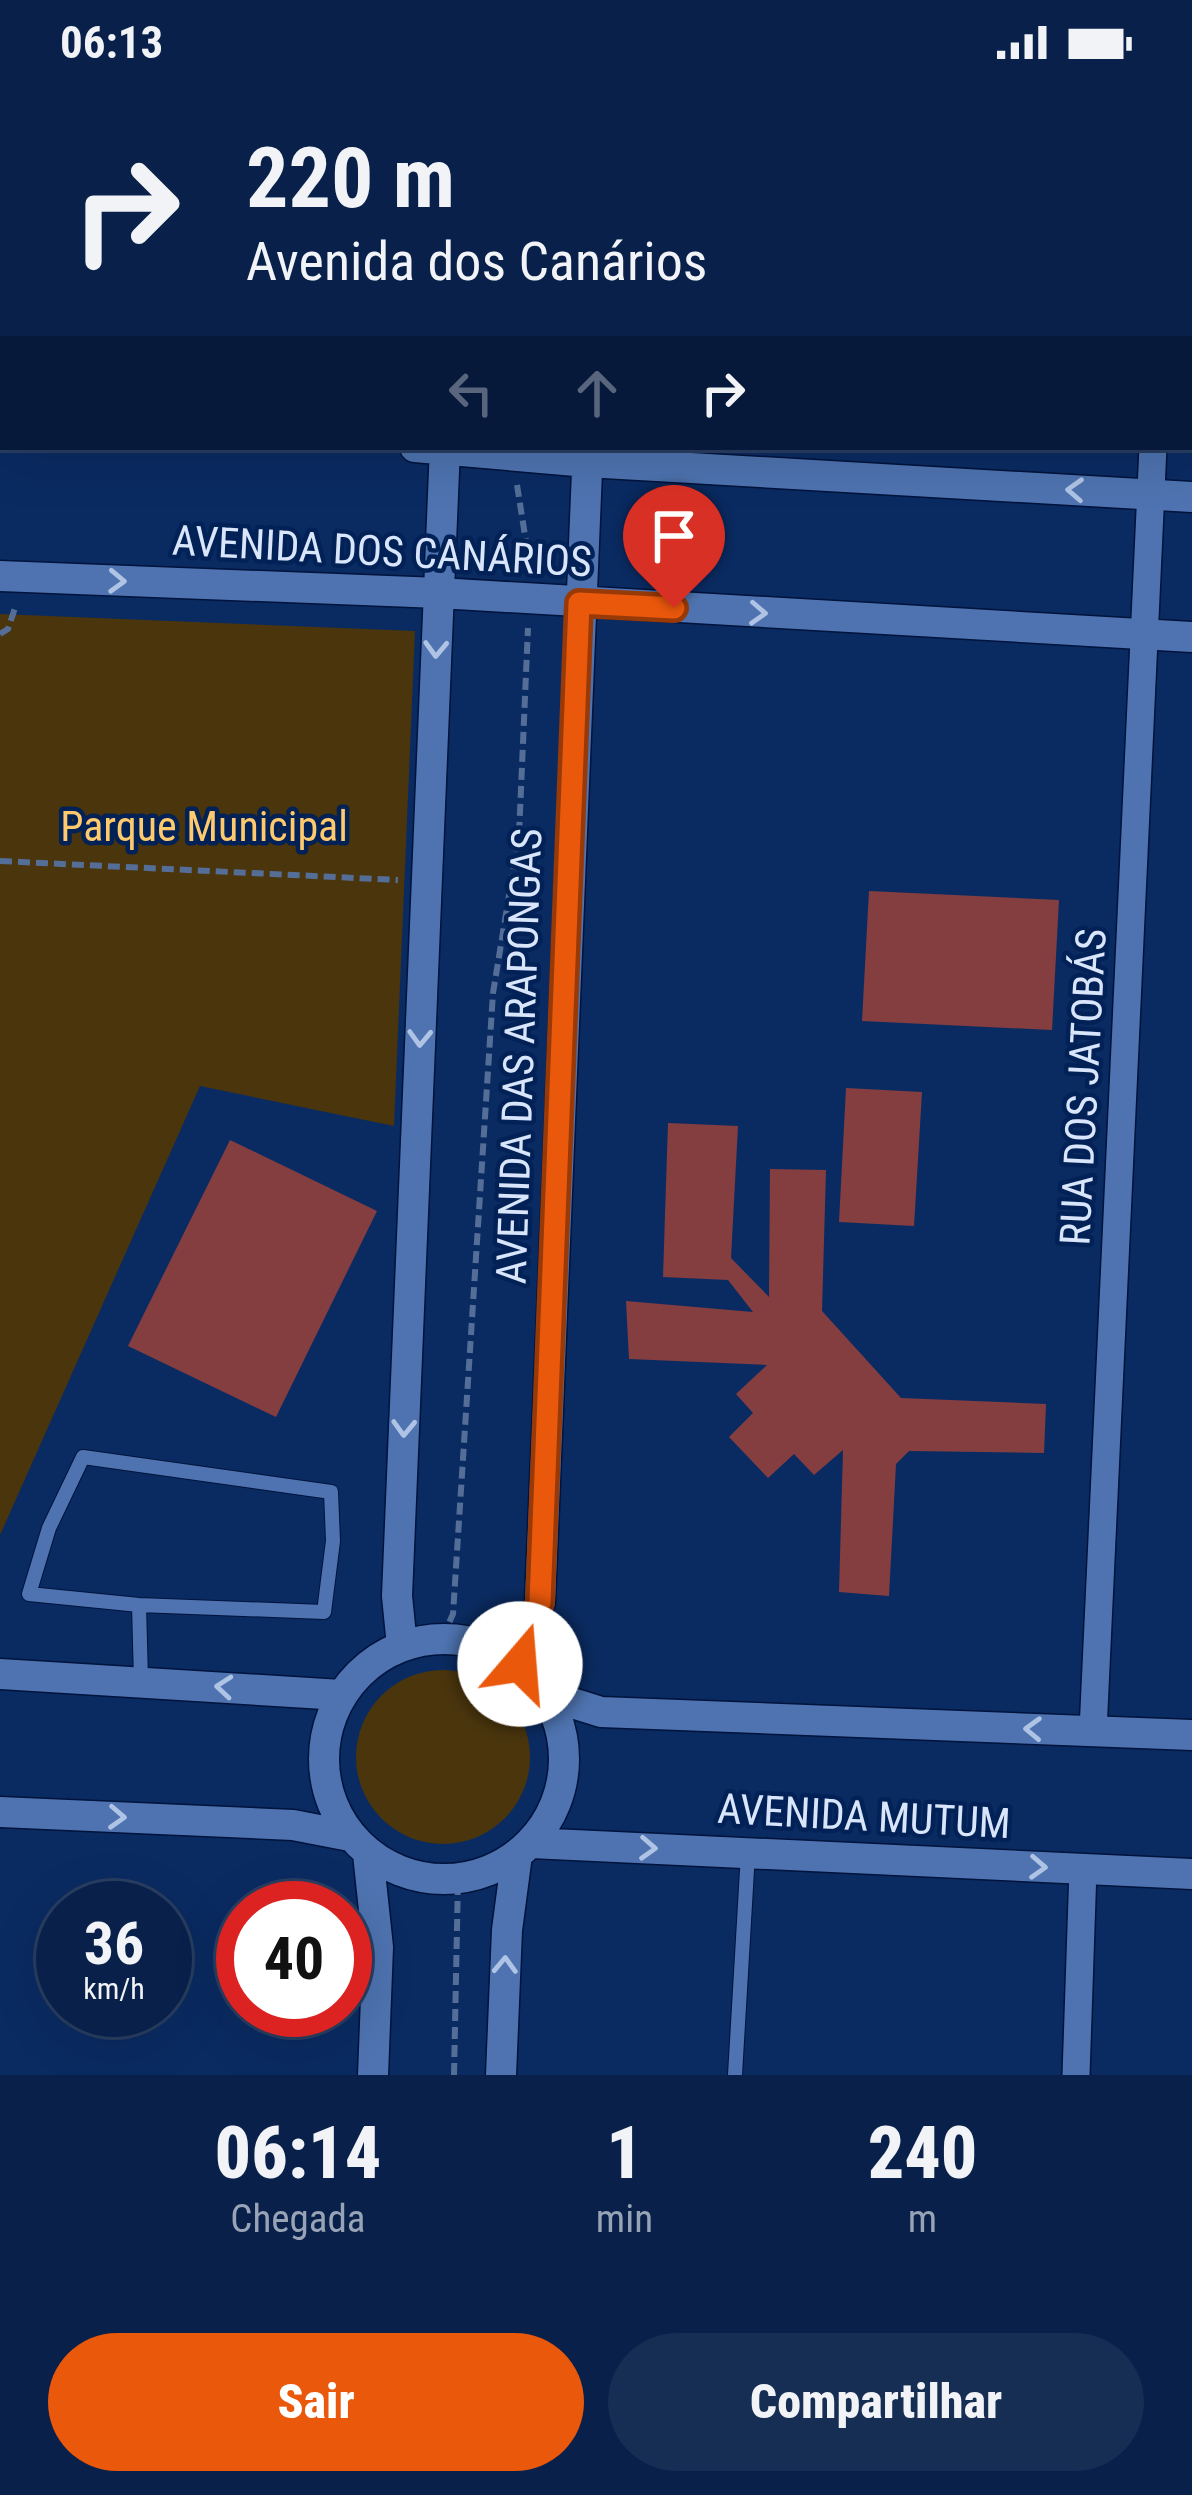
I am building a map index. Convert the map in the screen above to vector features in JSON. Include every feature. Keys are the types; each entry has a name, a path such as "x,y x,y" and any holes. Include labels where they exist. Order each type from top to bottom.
{"street":[{"path":"402,1646 397,1596 445,450"},
{"path":"472,450 1192,497"},
{"name":"RUA DOS JATOBÁS","path":"1094,1732 1153,450"},
{"name":"AVENIDA DAS ARAPONGAS","path":"520,1664 540,1602 588,455"},
{"name":"AVENIDA DOS CANÁRIOS","path":"0,576 439,592 1192,637"},
{"path":"0,1811 293,1825 359,1845 395,1870 426,1878 458,1879 489,1871 524,1849 554,1810 565,1771 562,1732 547,1695 520,1664 484,1645 442,1638 402,1646 366,1666 341,1695 326,1729 322,1766 331,1803 359,1845 378,1947 373,2075"},
{"path":"0,1674 341,1695"},
{"path":"547,1695 601,1712 1192,1736"},
{"path":"501,2075 507,1930 524,1849"},
{"name":"AVENIDA MUTUM","path":"524,1849 748,1853 1192,1874"},
{"path":"1076,2075 1083,1869"}],"lane":[{"path":"82,1457 331,1492 333,1541 324,1612 139,1605 29,1594 49,1528 82,1457"},
{"path":"139,1605 141,1680"},
{"path":"735,2075 748,1853"}],"path":[{"path":"442,1638 452,1614 493,993 519,836 530,600 526,526 508,454"},
{"path":"0,861 426,882"},
{"path":"454,2075 458,1879"}],"green space":[{"name":"Parque Municipal","path":"0,614 415,631 394,1126 200,1086 0,1535"},
{"path":"443,1670 476,1677 504,1696 523,1724 530,1757 523,1790 504,1818 476,1837 443,1844 410,1837 382,1818 363,1790 356,1757 363,1724 382,1696 410,1677"}],"building":[{"path":"869,891 1059,900 1052,1030 862,1021"},
{"path":"846,1088 922,1092 914,1226 839,1222"},
{"path":"668,1123 738,1126 731,1258 769,1297 770,1169 826,1170 822,1311 901,1398 1046,1404 1044,1453 909,1451 896,1464 889,1596 839,1592 843,1450 814,1475 794,1454 768,1478 729,1437 753,1413 736,1394 767,1365 629,1359 626,1301 753,1312 728,1280 663,1277"},
{"path":"230,1140 377,1211 276,1417 128,1346"}],"route":[{"path":"520,1664 540,1602 579,603 674,608"}]}
